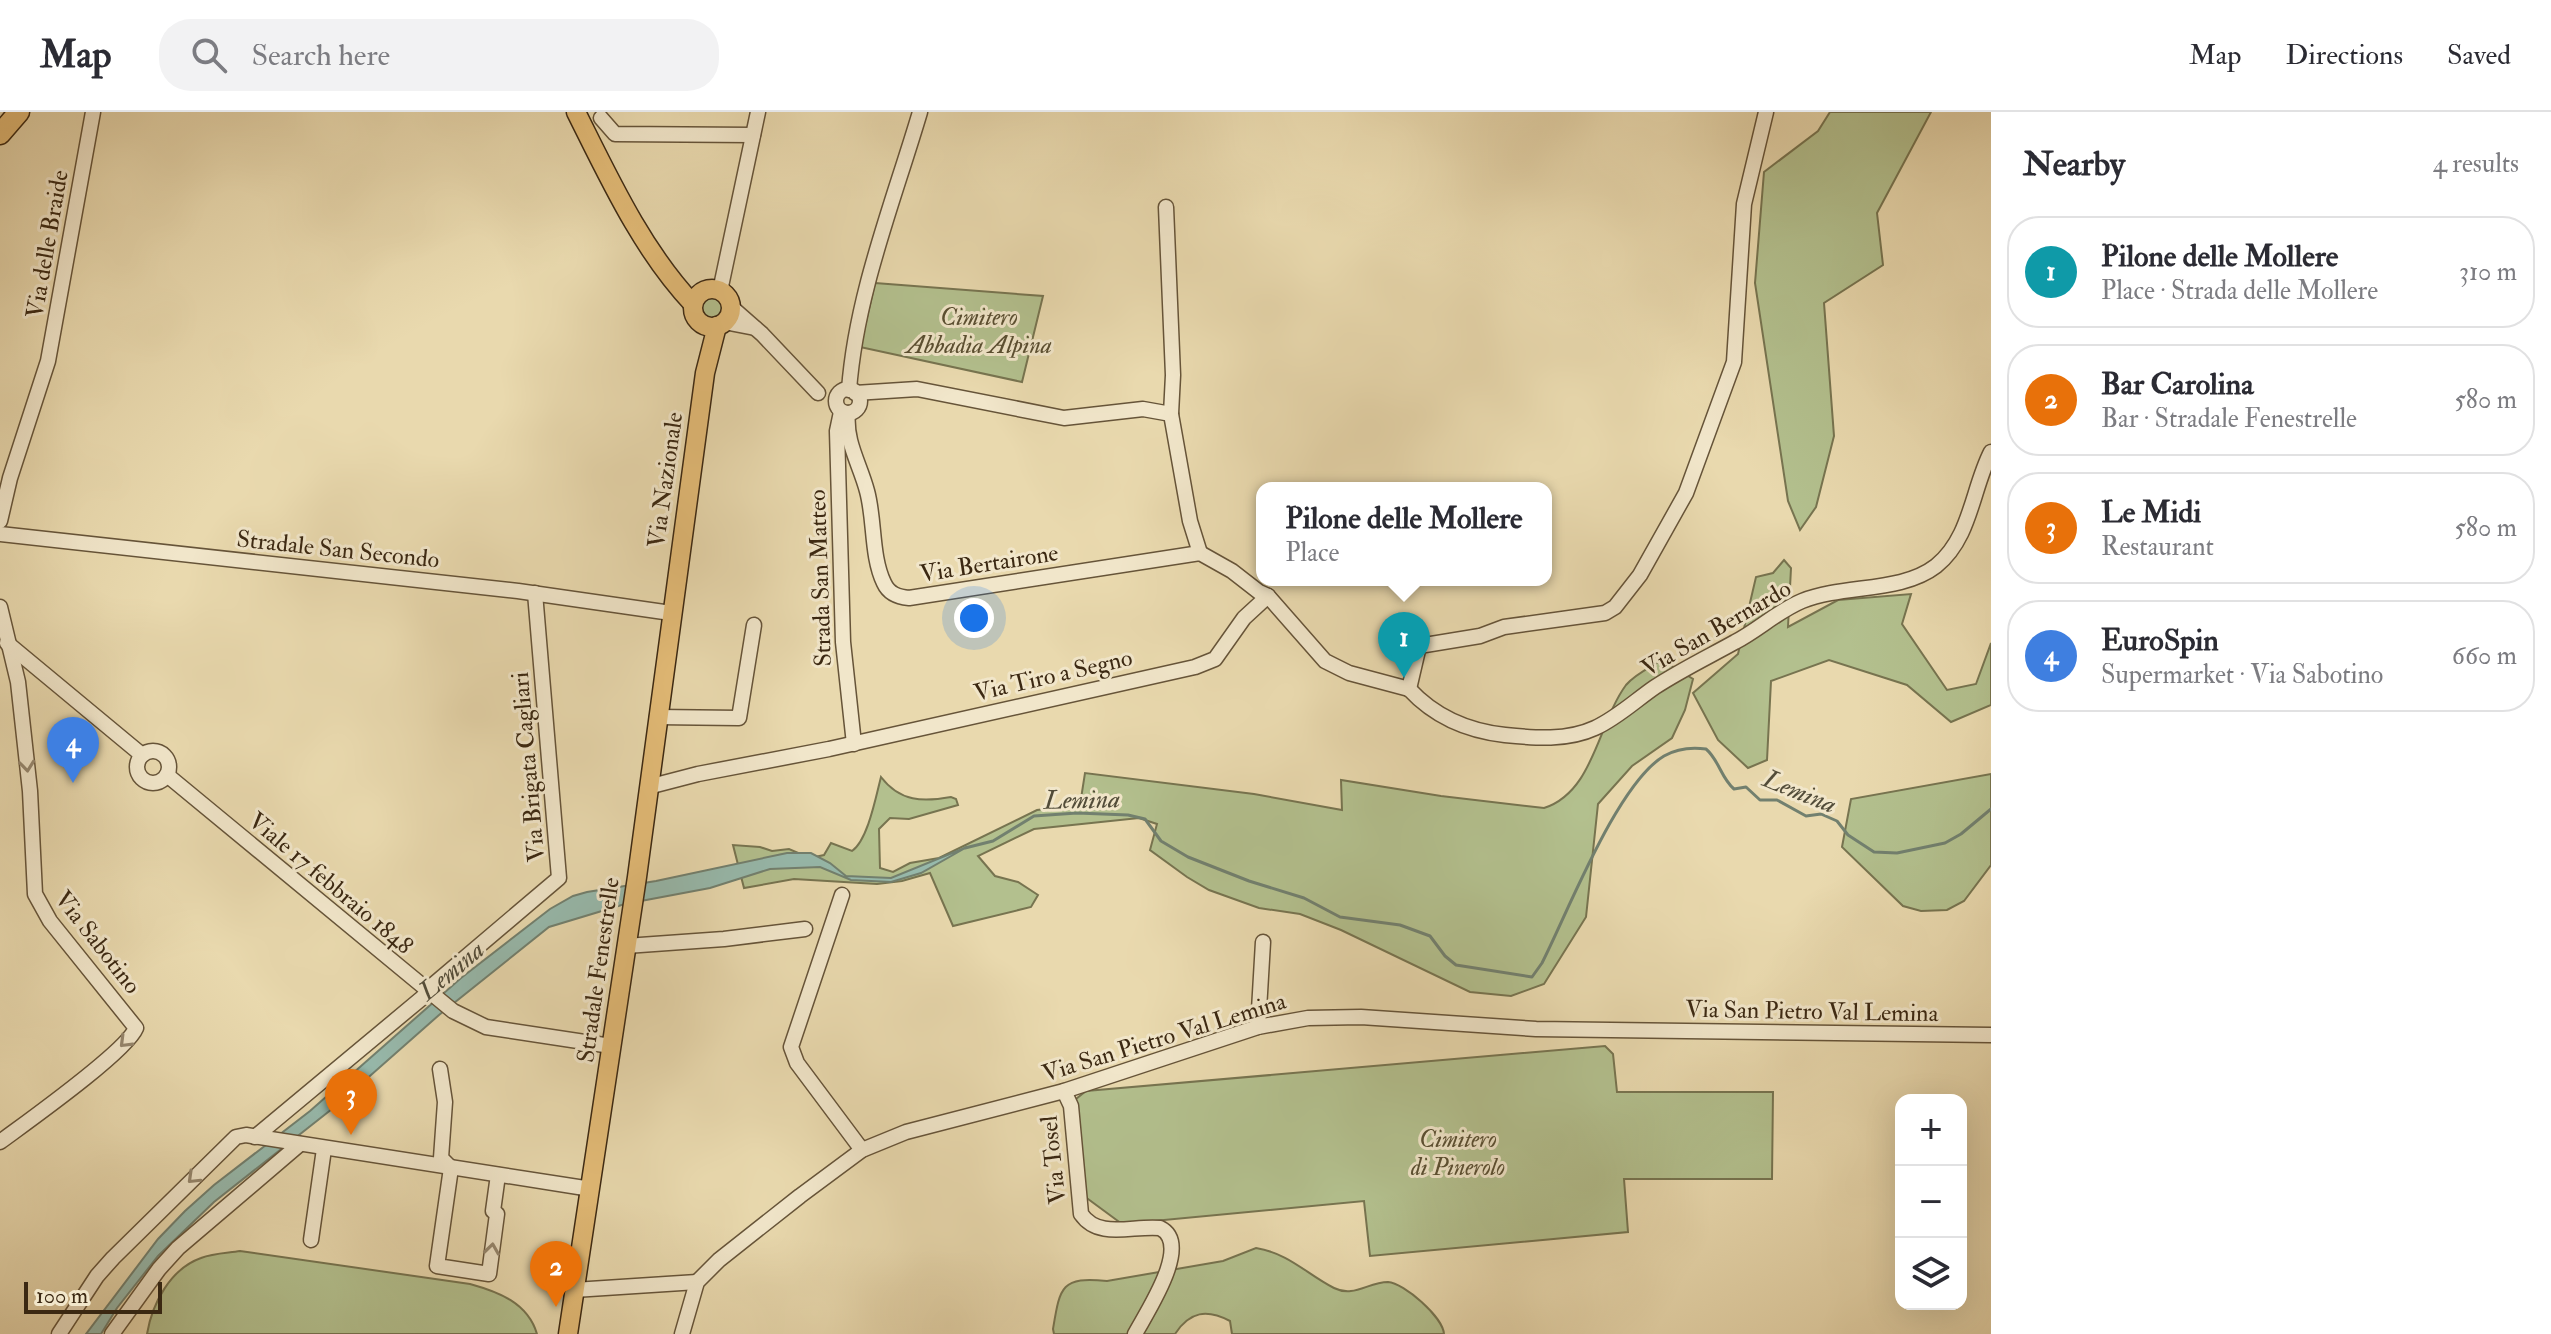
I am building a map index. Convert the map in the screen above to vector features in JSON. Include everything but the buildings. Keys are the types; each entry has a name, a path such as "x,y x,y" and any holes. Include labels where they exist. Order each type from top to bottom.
{"highway":[{"path":"0,121 7,112"},
{"path":"0,134 19,112"}],"main road":[{"path":"576,112 650,251 670,280 697,299 712,289 719,314"},
{"name":"Via Nazionale","path":"671,613 709,354 719,314 694,315 697,299"},
{"name":"Stradale Fenestrelle","path":"568,1334 637,877 671,613"}],"street":[{"name":"Via delle Braide","path":"0,521 13,467 48,361 93,112"},
{"name":"Via Nazionale","path":"719,314 758,112"},
{"path":"845,402 861,310 920,112"},
{"path":"1166,207 1173,375 1171,414 1190,521 1200,553 1268,596 1325,661 1349,673 1409,689 1419,646 1480,636 1504,627 1605,613 1615,607 1640,575 1686,493 1734,362 1744,204 1766,112"},
{"path":"587,133 594,129 601,115 615,134 753,135"},
{"path":"719,314 755,328 818,393 845,402 917,389 1064,418 1143,409 1171,414"},
{"name":"Via Bertairone","path":"845,402 852,450 867,491 882,580 894,595 909,598 1200,553"},
{"name":"Strada San Matteo","path":"845,402 837,431 842,628 854,744"},
{"name":"Via San Bernardo","path":"1409,689 1433,710 1472,729 1543,738 1595,728 1677,673 1736,642 1800,602 1849,589 1894,585 1936,566 1963,530 1991,452"},
{"name":"Stradale San Secondo","path":"0,534 535,593 671,613"},
{"name":"Via Brigata Cagliari","path":"59,1334 97,1276 236,1137 255,1137 430,994 559,878 535,593"},
{"name":"Via Tiro a Segno","path":"648,787 1195,667 1215,659 1244,618 1268,596"},
{"name":"Via Sabotino","path":"0,607 5,642 18,682 28,776 35,894 50,921 136,1028 133,1037 0,1142"},
{"path":"657,717 739,718 754,625"},
{"name":"Viale 17 febbraio 1848","path":"5,642 142,755"},
{"name":"Viale 17 febbraio 1848","path":"152,751 162,753 168,760 167,775 160,782 145,781 137,769 142,755 152,751"},
{"name":"Viale 17 febbraio 1848","path":"167,775 453,1011 486,1027 611,1046"},
{"path":"842,895 791,1047 797,1063 862,1150"},
{"path":"626,946 805,929"},
{"path":"1258,1027 1263,942"},
{"name":"Via San Pietro Val Lemina","path":"697,1282 719,1260 862,1150 906,1132 1064,1091 1258,1027 1308,1018 1361,1017 1536,1029 1991,1035"},
{"path":"440,1069 445,1102 441,1158 451,1168"},
{"name":"Via Tosel","path":"1064,1091 1071,1106 1081,1214 1086,1221 1110,1231 1160,1228 1166,1231 1171,1241 1168,1270 1135,1334"},
{"path":"255,1137 591,1189"},
{"path":"112,1334 178,1248 295,1144"},
{"path":"311,1240 324,1149"},
{"path":"451,1168 437,1266 489,1274 497,1214 493,1211 498,1175"},
{"path":"574,1290 697,1282 682,1334"}],"green space":[{"path":"1830,112 1931,112 1877,213 1883,265 1824,303 1834,436 1816,507 1800,530 1788,501 1755,283 1764,172 1818,131"},
{"name":"Cimitero Abbadia Alpina","path":"875,283 1043,296 1022,382 860,347"},
{"path":"712,295 721,299 725,308 721,317 712,321 703,317 699,308 703,299"},
{"path":"1784,560 1791,568 1788,627 1838,600 1911,594 1902,624 1947,690 1976,684 1991,643 1991,705 1951,722 1907,685 1829,660 1771,681 1767,760 1748,768 1718,740 1693,693 1738,654 1756,577 1773,573"},
{"path":"1662,660 1693,679 1685,710 1672,738 1632,766 1598,804 1586,917 1544,984 1511,996 1470,992 1341,930 1300,914 1259,908 1209,890 1150,850 1157,824 1139,818 1034,829 978,856 995,876 1018,882 1038,895 1031,907 953,926 930,873 877,884 794,879 744,888 733,845 772,851 789,849 810,858 824,855 831,843 852,851 867,828 881,777 904,796 931,800 951,797 956,799 958,805 909,819 890,818 879,829 880,868 893,872 910,863 939,858 1037,810 1080,805 1085,773 1254,794 1342,810 1341,780 1544,808 1561,800 1585,772 1626,685"},
{"path":"1991,774 1991,865 1964,901 1947,910 1921,911 1903,906 1842,847 1851,799"},
{"name":"Cimitero di Pinerolo","path":"1605,1046 1613,1054 1617,1092 1773,1092 1772,1179 1624,1179 1628,1232 1370,1256 1364,1201 1122,1224 1084,1196 1076,1099 1086,1091"},
{"path":"1256,1248 1288,1259 1341,1291 1388,1282 1395,1284 1430,1310 1444,1334 1232,1334 1230,1321 1200,1314 1187,1321 1175,1334 1054,1334 1061,1294 1072,1283 1080,1280 1107,1281 1223,1261"},
{"path":"240,1251 470,1284 511,1300 527,1314 537,1334 147,1334 158,1300 180,1270 206,1256"}],"shaded area":[{"path":"967,847 921,873 891,882 851,880 820,867 770,869 710,888 625,904 549,927 439,1015 337,1105 214,1202 158,1256 117,1308 101,1334 86,1334 158,1239 185,1211 310,1111 461,978 550,909 573,896 787,853 811,853 846,876 891,878"}],"waterway":[{"name":"Lemina","path":"965,848 993,841 1034,816 1077,813 1128,815 1145,819 1161,841 1188,857 1304,898 1340,917 1400,925 1430,936 1456,965 1532,977 1542,963 1612,820 1646,771 1674,751 1706,749 1734,789 1746,787 1760,800 1777,800 1806,816 1821,814 1837,821 1848,835 1874,852 1897,853 1945,843 1991,809"}],"place":[{"name":"Pilone delle Mollere","path":"1404,678"},
{"name":"EuroSpin","path":"73,783"},
{"name":"Le Midi","path":"351,1135"},
{"name":"Bar Carolina","path":"556,1307"}]}
